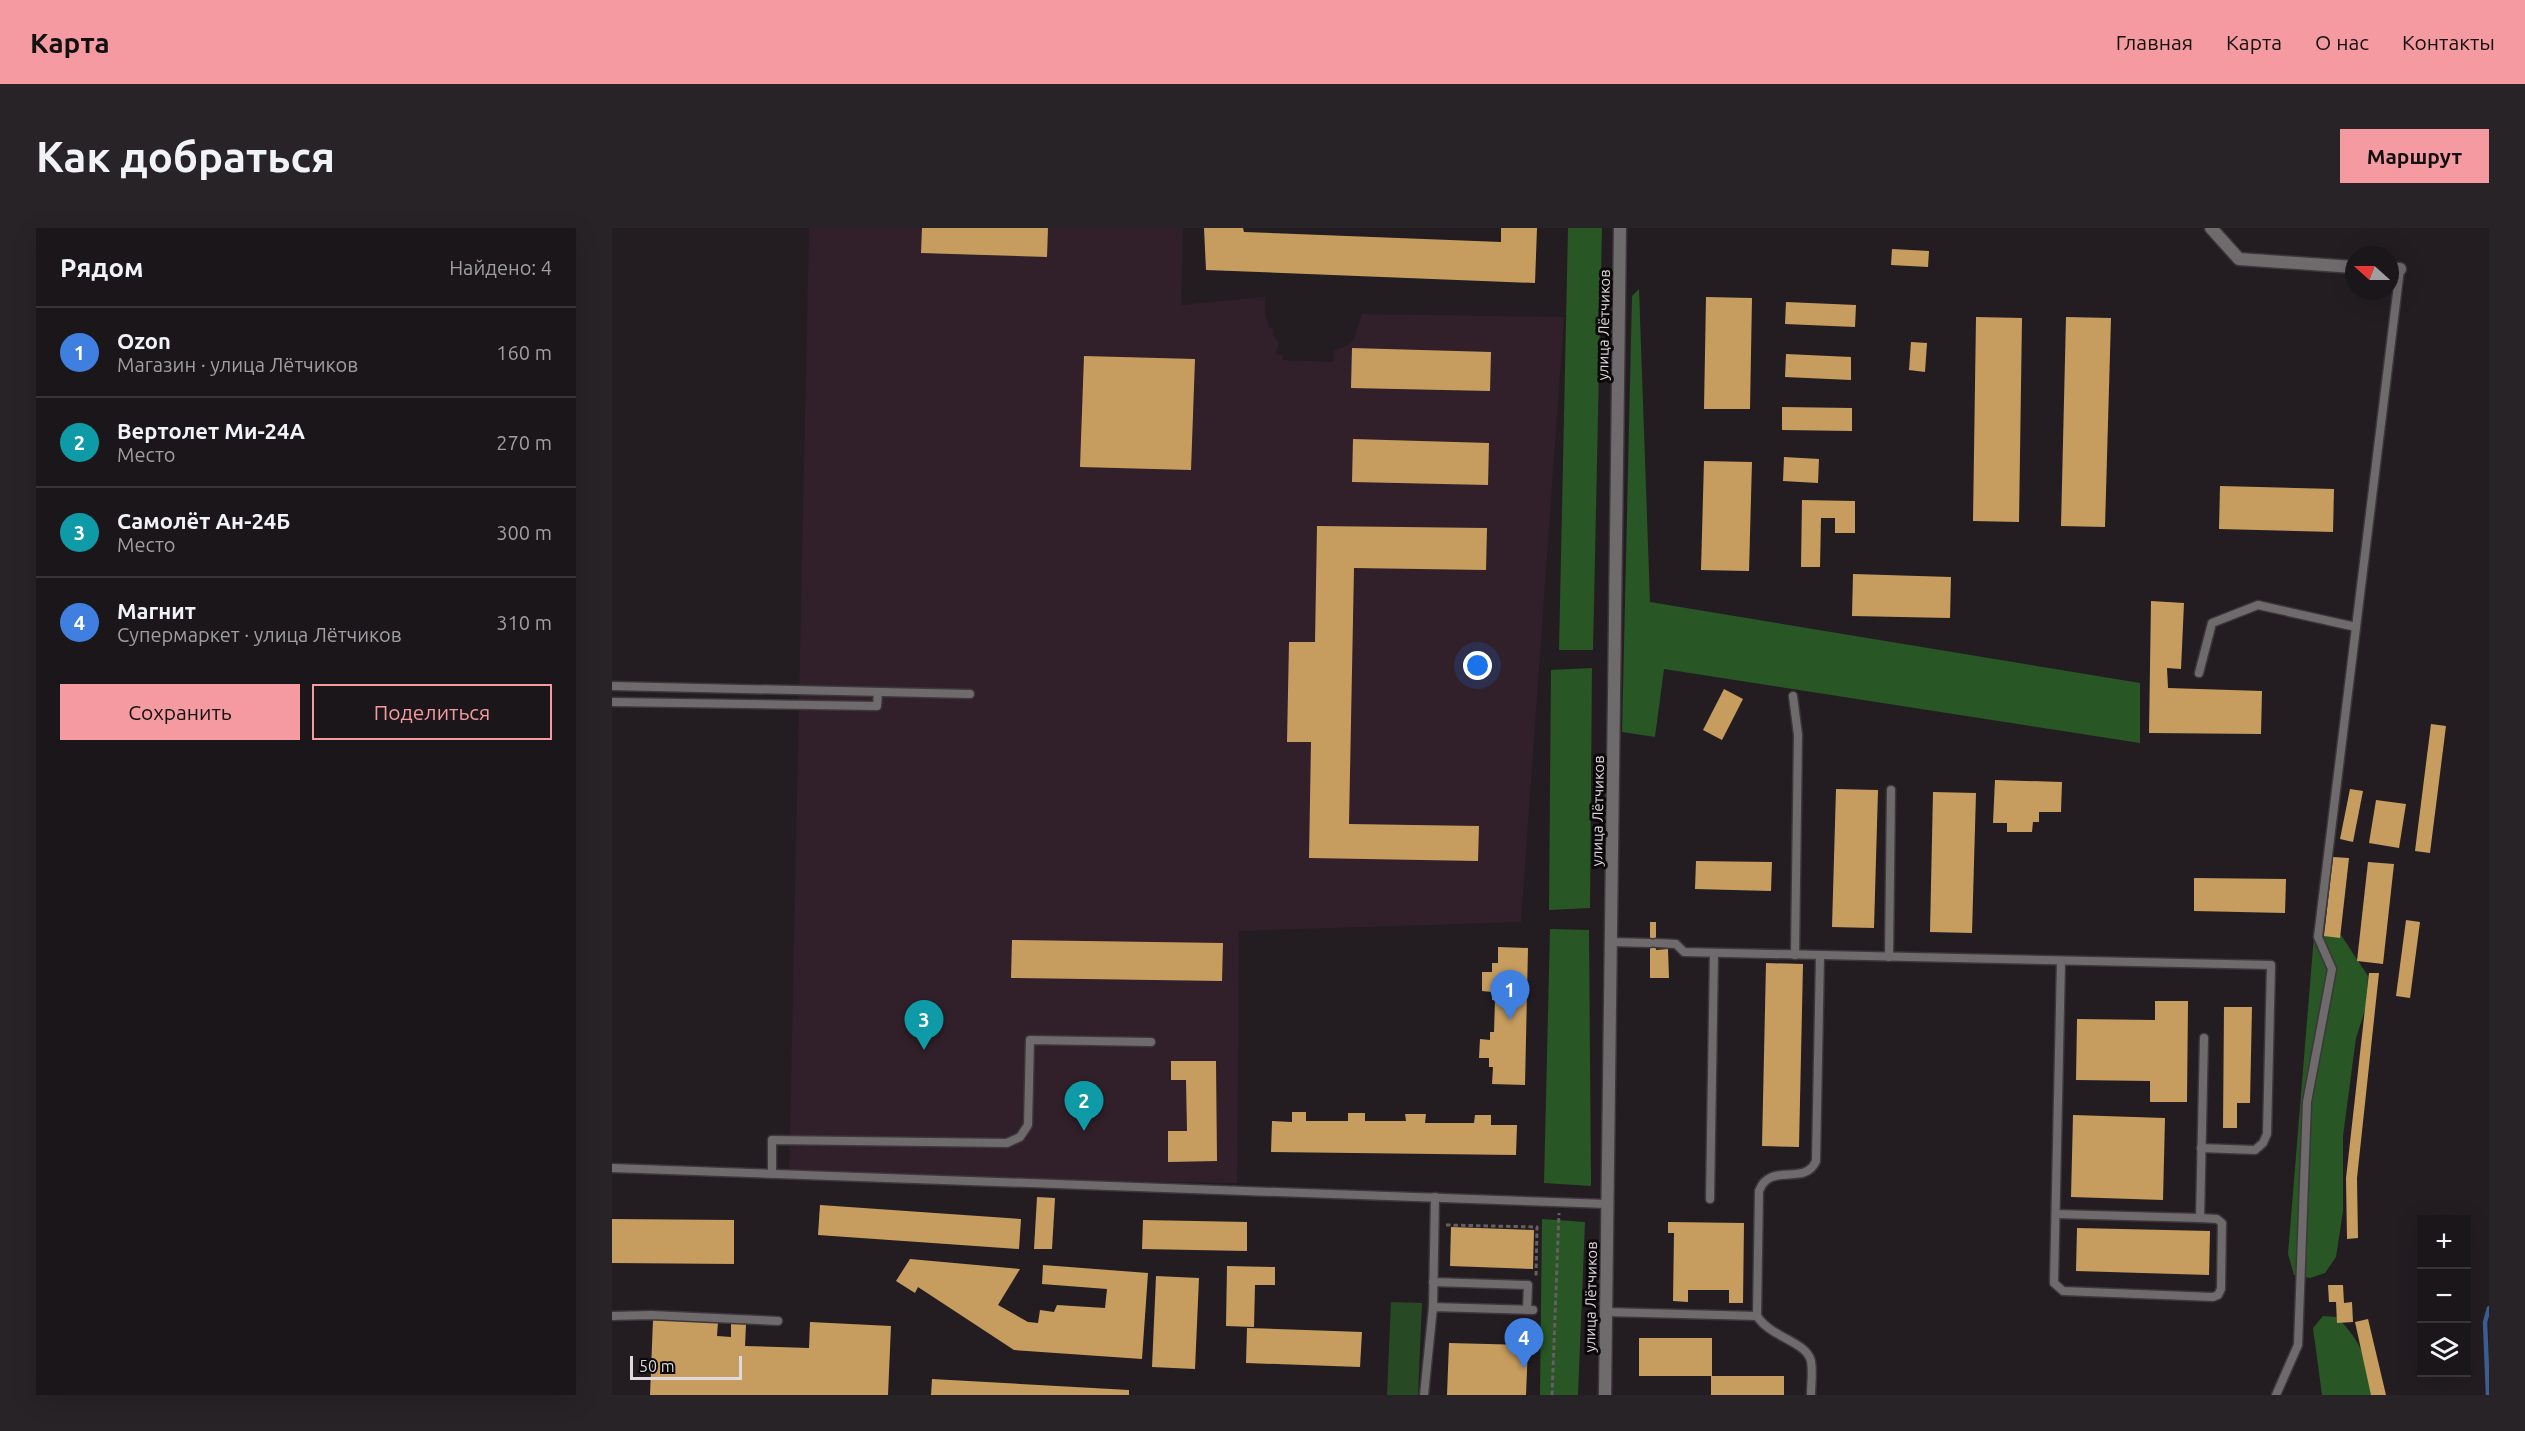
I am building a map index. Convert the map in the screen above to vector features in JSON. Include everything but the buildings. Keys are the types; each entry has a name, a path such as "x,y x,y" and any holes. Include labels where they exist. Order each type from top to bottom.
{"street":[{"name":"улица Лётчиков","path":"1605,1395 1620,228"},
{"path":"2211,228 2239,260 2345,266"}],"lane":[{"path":"2276,1395 2298,1345 2307,1102 2332,969 2318,937 2356,627 2392,300"},
{"path":"2199,673 2212,623 2258,605 2356,627"},
{"path":"612,686 970,694"},
{"path":"612,702 877,706 878,692"},
{"path":"1792,696 1798,735 1795,955"},
{"path":"1889,957 1891,790"},
{"path":"1611,942 1676,944 1684,952 2271,965 2266,1134 2263,1143 2255,1149 2201,1148"},
{"path":"1710,1199 1713,953"},
{"path":"1811,1395 1812,1363 1809,1355 1803,1348 1768,1330 1757,1316 1759,1191 1762,1182 1770,1176 1807,1173 1813,1169 1816,1161 1820,956"},
{"path":"2056,1214 2217,1219 2222,1223 2221,1289 2218,1295 2213,1297 2063,1291 2054,1283 2061,961"},
{"path":"2200,1218 2204,1038"},
{"path":"772,1174 772,1140 1007,1143 1020,1137 1028,1125 1030,1040 1151,1041"},
{"path":"612,1168 1607,1204"},
{"path":"1424,1395 1433,1307 1435,1197"},
{"path":"1433,1282 1528,1285 1530,1310 1433,1307"},
{"path":"1606,1312 1757,1316"},
{"path":"612,1316 651,1315 778,1321"}],"path":[{"path":"1552,1395 1559,1202"},
{"path":"1445,1225 1537,1227 1536,1277 1529,1277 1528,1285"}],"shaded area":[{"path":"809,228 1183,228 1181,305 1265,297 1265,314 1269,327 1274,330 1273,335 1279,343 1275,354 1283,355 1283,360 1333,362 1334,351 1348,345 1354,339 1362,314 1564,317 1521,922 1239,931 1237,1183 789,1176"}],"green space":[{"path":"1568,228 1602,228 1593,650 1559,650"},
{"path":"1639,289 1650,602 2140,683 2140,743 1664,669 1655,737 1622,732 1632,296"},
{"path":"1592,668 1590,908 1549,910 1551,670"},
{"path":"1550,929 1589,930 1591,1186 1544,1183"},
{"path":"2322,929 2337,929 2368,976 2366,1007 2356,1038 2343,1136 2343,1211 2336,1257 2325,1273 2310,1278 2294,1275 2288,1254 2314,935"},
{"path":"1542,1219 1585,1222 1578,1395 1540,1395"},
{"path":"1391,1302 1422,1303 1418,1395 1387,1395"},
{"path":"2323,1316 2337,1317 2353,1336 2366,1361 2375,1395 2322,1395 2313,1328"}],"waterway":[{"path":"2488,1395 2485,1322 2489,1308"}],"place":[{"name":"Ozon","path":"1510,1020"},
{"name":"Самолёт Ан-24Б","path":"924,1050"},
{"name":"Вертолет Ми-24А","path":"1084,1131"},
{"name":"Магнит","path":"1524,1368"}]}
